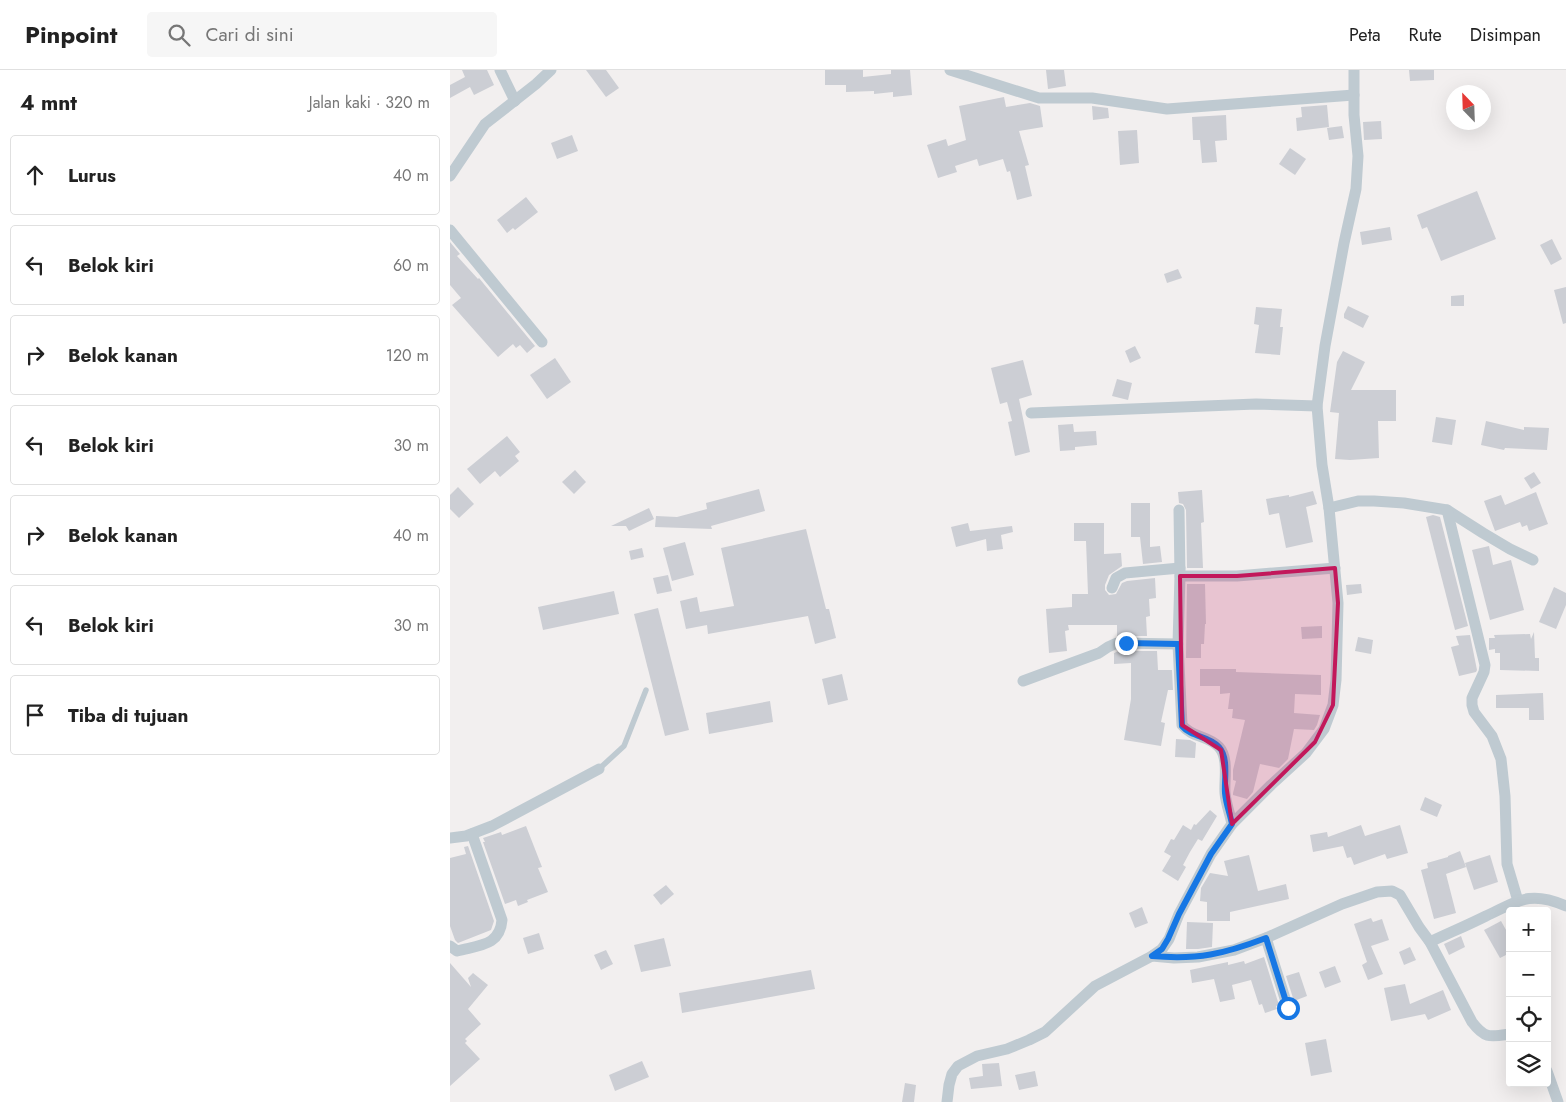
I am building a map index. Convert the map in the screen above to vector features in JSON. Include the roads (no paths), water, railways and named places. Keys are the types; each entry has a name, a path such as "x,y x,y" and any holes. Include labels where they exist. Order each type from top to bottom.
{"street":[{"path":"500,70 515,100"},
{"path":"450,176 485,124 551,70"},
{"path":"950,70 1039,98 1092,98 1167,109 1354,95"},
{"path":"947,1102 948,1085 952,1074 958,1066 978,1056 1007,1049 1045,1032 1095,986 1162,949 1211,854 1232,824 1271,784 1306,753 1324,729 1333,705 1336,680 1338,603 1317,406 1324,346 1356,188 1358,156 1354,115 1354,70"},
{"path":"450,230 542,342"},
{"path":"1031,413 1256,404 1317,406"},
{"path":"1329,508 1358,501 1374,501 1404,503 1447,510 1510,549 1534,560"},
{"path":"1179,510 1178,644 1182,726 1188,733 1208,740 1221,750 1224,763 1226,795 1232,824"},
{"path":"1447,510 1485,665 1484,672 1472,698 1472,705 1474,712 1492,736 1501,760 1505,796 1507,864 1518,900"},
{"path":"1112,588 1116,578 1125,573 1180,572 1237,576 1335,568"},
{"path":"1023,680 1099,653 1117,644 1178,644"},
{"path":"450,838 466,836 492,826 599,769"},
{"path":"450,946 457,951 492,941 499,934 501,927 502,920 472,834"},
{"path":"1152,956 1174,958 1218,954 1266,938 1342,904 1377,892 1392,891 1400,896 1430,942 1472,1022 1480,1032 1490,1037 1506,1035"},
{"path":"1430,942 1518,900 1536,898 1552,900 1566,906"},
{"path":"1266,938 1288,1008"},
{"path":"1551,1082 1558,1102"}],"lane":[{"path":"599,769 624,746 646,690"}]}
